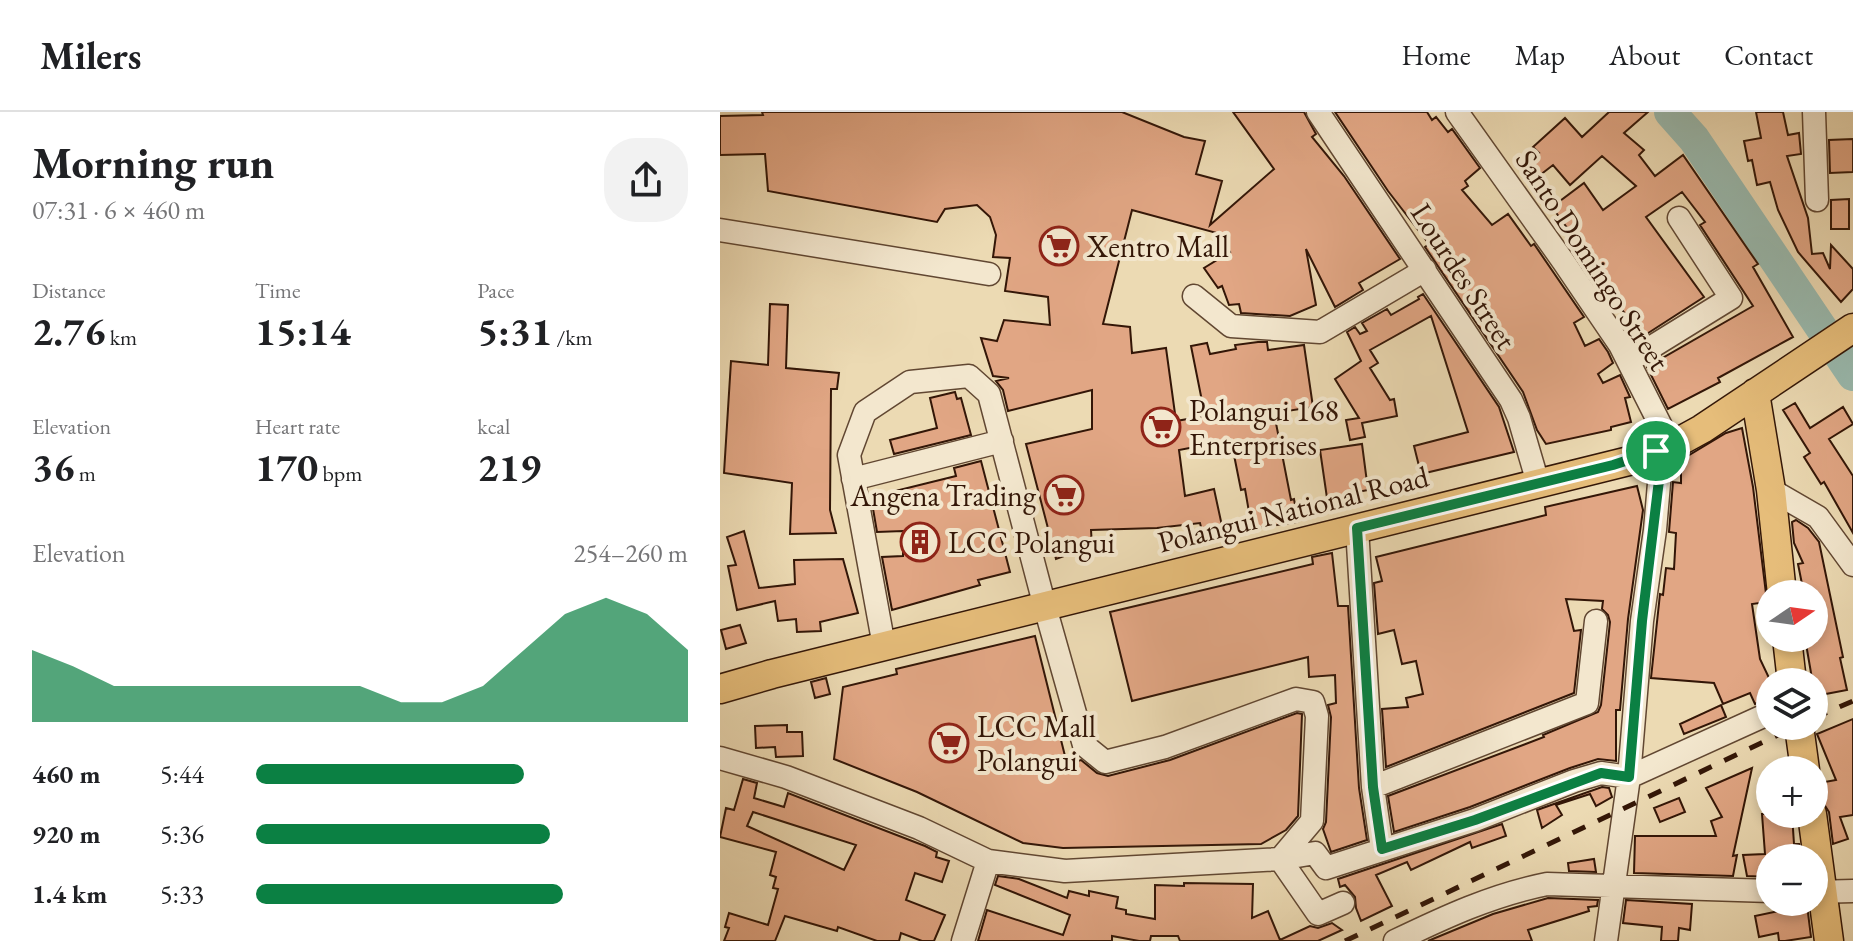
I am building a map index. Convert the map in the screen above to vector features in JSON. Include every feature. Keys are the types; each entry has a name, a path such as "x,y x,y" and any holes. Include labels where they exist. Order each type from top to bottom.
{"main road":[{"name":"Polangui National Road","path":"720,689 1623,462 1664,449 1702,429 1853,328"},
{"path":"1755,393 1771,490 1781,580"},
{"path":"1823,916 1829,941"}],"street":[{"name":"Lourdes Street","path":"1318,112 1511,400 1538,483"},
{"name":"Santo Domingo Street","path":"1457,112 1563,261 1629,361 1664,449"},
{"path":"1814,112 1817,200"},
{"path":"1629,361 1731,298 1679,218"},
{"path":"720,230 989,274"},
{"path":"1194,296 1231,326 1320,332 1425,270"},
{"path":"884,646 849,455 865,412 910,382 969,376 989,394 1084,745 1105,762 1165,747 1296,699 1313,702 1317,716 1312,821 1280,859"},
{"path":"853,479 1002,441"},
{"path":"1606,941 1629,777 1642,621 1664,449"},
{"path":"1771,490 1818,517 1853,565"},
{"path":"1357,528 1373,787 1382,849"},
{"path":"1373,787 1587,703 1596,621"},
{"path":"720,758 786,777 919,828 988,861 1065,871 1280,859 1315,853 1326,868 1475,820 1601,773 1629,777 1756,719"},
{"path":"1280,859 1318,914 1343,903"},
{"path":"963,941 988,861"},
{"path":"1395,941 1475,903 1547,884 1756,891"},
{"path":"1828,892 1853,891"}],"building":[{"path":"762,112 1122,112 1184,137 1205,141 1196,174 1222,181 1210,225 1274,169 1233,112 1304,112 1316,134 1312,137 1344,176 1400,259 1359,283 1363,290 1335,307 1306,249 1316,305 1290,316 1241,313 1239,304 1229,305 1222,286 1218,288 1204,268 1230,252 1217,233 1132,210 1103,324 1130,327 1132,353 1166,348 1176,421 1205,416 1191,346 1207,343 1210,354 1236,349 1235,345 1258,342 1267,342 1268,350 1304,345 1313,407 1274,413 1298,522 1256,528 1245,489 1241,490 1231,440 1179,450 1185,496 1214,489 1222,526 1202,531 1200,523 1091,530 1092,546 1056,559 1026,444 1092,429 1092,390 1008,411 1003,390 996,381 1009,378 993,376 981,338 997,341 1004,320 1050,325 1048,297 1005,291 1010,258 993,257 996,235 990,217 977,205 945,209 937,222 768,191 765,154 720,155 720,116 763,115"},
{"path":"1335,112 1427,112 1432,120 1436,117 1448,132 1452,129 1480,168 1465,181 1468,186 1462,190 1492,225 1508,214 1531,246 1534,244 1584,317 1574,323 1585,346 1599,339 1608,352 1613,363 1598,374 1603,383 1620,375 1630,397 1625,398 1631,422 1611,427 1611,430 1546,444 1537,430 1523,392 1425,247 1429,244 1388,191"},
{"path":"1609,112 1648,112 1624,133 1644,150 1639,155 1655,176 1683,155 1758,264 1753,267 1793,337 1718,378 1720,382 1668,409 1647,367 1753,306 1700,225 1705,222 1682,192 1646,217 1704,297 1642,337 1575,245 1578,243 1552,207 1584,183 1603,210 1636,186 1602,156 1570,185 1553,165 1531,182 1520,167 1539,153 1533,147 1565,118 1582,137"},
{"path":"1756,112 1783,112 1788,135 1799,133 1801,154 1787,156 1808,218 1812,254 1823,253 1830,269 1831,245 1853,269 1853,289 1841,302 1798,252 1778,210 1770,182 1757,185 1744,141 1761,138"},
{"path":"1853,139 1853,172 1830,173 1829,140"},
{"path":"1849,199 1849,229 1831,229 1831,200"},
{"path":"1423,294 1499,407 1514,452 1421,474 1414,446 1468,432 1431,316 1370,350 1378,363 1370,368 1390,400 1394,399 1397,416 1362,423 1365,437 1350,440 1346,420 1359,418 1335,379 1361,361 1347,332 1355,327 1360,334 1367,331 1362,323 1387,309 1391,315"},
{"path":"770,304 788,305 786,368 839,373 837,389 831,389 830,510 836,533 790,534 792,483 724,473 731,361 768,365"},
{"path":"955,392 957,399 961,398 971,435 894,454 890,440 937,428 930,398"},
{"path":"1795,403 1810,428 1843,407 1853,424 1829,439 1853,476 1853,533 1824,482 1821,484 1804,457 1810,453 1783,410"},
{"path":"1742,428 1764,580 1756,580 1756,603 1752,604 1756,652 1759,652 1764,668 1756,668 1755,704 1750,693 1723,704 1714,683 1651,678 1660,594 1663,595 1666,568 1674,569 1676,533 1669,532 1673,482 1681,483 1681,460 1726,433"},
{"path":"1362,444 1368,490 1327,498 1320,450"},
{"name":"LCC Polangui","path":"981,461 1010,572 978,580 980,585 892,610 882,557 903,556 903,531 877,532 871,497 956,476 954,468"},
{"path":"1637,486 1643,510 1628,619 1620,710 1616,710 1616,761 1598,759 1394,832 1388,796 1544,737 1598,712 1610,622 1602,609 1603,601 1566,599 1574,631 1581,630 1574,693 1386,767 1382,709 1408,707 1406,698 1423,694 1416,661 1402,664 1394,630 1378,634 1374,583 1382,581 1376,557 1546,515 1545,507"},
{"path":"1796,520 1808,528 1819,542 1827,580 1801,580 1798,564 1803,563 1794,543 1792,522"},
{"path":"744,531 759,588 795,584 794,560 843,559 858,613 820,622 821,631 797,632 796,619 778,621 775,601 737,610 728,566 736,565 727,537"},
{"path":"1332,553 1338,606 1348,606 1359,788 1367,840 1331,852 1323,829 1326,822 1331,717 1328,705 1336,703 1335,675 1309,677 1308,657 1132,701 1110,612 1313,564 1312,557"},
{"path":"1828,585 1847,690 1828,694 1828,668 1810,668 1807,652 1828,652"},
{"path":"740,625 746,643 726,649 721,630"},
{"name":"LCC Mall Polangui","path":"1035,636 1067,764 1081,760 1097,773 1108,776 1170,760 1297,713 1302,714 1298,816 1286,830 1261,844 1063,848 1023,843 917,792 834,759 843,687 897,674 896,669"},
{"path":"826,678 830,694 815,698 811,682"},
{"path":"1721,705 1726,717 1684,734 1680,724"},
{"path":"1853,719 1853,815 1840,817 1848,839 1833,844 1828,781 1836,780 1819,740 1828,740 1828,729"},
{"path":"787,725 787,732 802,732 803,756 776,757 775,747 756,748 755,726"},
{"path":"1752,768 1733,856 1737,855 1733,876 1634,873 1635,836 1716,836 1711,821 1722,817 1706,788"},
{"path":"743,779 757,783 754,798 784,807 788,793 937,852 936,857 949,861 942,882 915,873 906,900 945,915 934,941 922,941 901,933 899,941 877,941 838,927 837,931 785,916 775,941 724,941 729,928 725,927 729,913 768,925 778,889 773,888 776,877 770,875 776,852 720,837 726,808 734,810","holes":["753,812 856,845 844,870 747,826"]},
{"path":"1602,787 1609,788 1612,797 1596,806 1590,794 1556,805 1562,815 1542,828 1537,810"},
{"path":"1679,798 1685,812 1660,822 1654,808"},
{"path":"1502,824 1506,836 1472,848 1470,842 1411,870 1407,862 1376,875 1392,906 1361,921 1355,897 1345,885 1340,887 1338,879"},
{"path":"1763,828 1793,828 1794,844 1764,844"},
{"path":"1756,854 1756,876 1747,876 1743,855"},
{"path":"1594,859 1596,872 1569,871 1568,863"},
{"path":"998,876 1019,879 1067,898 1069,891 1089,896 1089,891 1118,897 1116,908 1126,910 1126,914 1155,919 1155,885 1253,884 1252,918 1268,911 1280,940 1310,926 1318,928 1332,923 1342,930 1318,941 1180,941 1178,936 1151,936 1150,941 1139,941 1112,936 1112,941 978,941 987,910 1063,935 1070,915 995,885"},
{"path":"1548,898 1598,900 1597,906 1588,907 1589,911 1528,930 1532,941 1428,941 1493,914"},
{"path":"1626,900 1692,904 1690,930 1679,928 1678,941 1661,941 1662,927 1623,923"},
{"path":"1755,916 1808,916 1811,937 1779,941 1778,933 1759,937"}],"waterway":[{"path":"1670,112 1694,139 1853,375"}],"railway":[{"path":"1828,712 1853,701"},
{"path":"1345,941 1768,740"}],"place":[{"name":"Xentro Mall","path":"1059,246"},
{"name":"Polangui 168 Enterprises","path":"1161,427"},
{"name":"Angena Trading","path":"1064,495"},
{"name":"LCC Polangui","path":"920,542"},
{"name":"LCC Mall Polangui","path":"949,743"}],"route":[{"path":"1656,451 1660,472 1642,621 1629,777 1601,773 1475,820 1382,849 1373,787 1357,528 1633,460 1656,451"}]}
